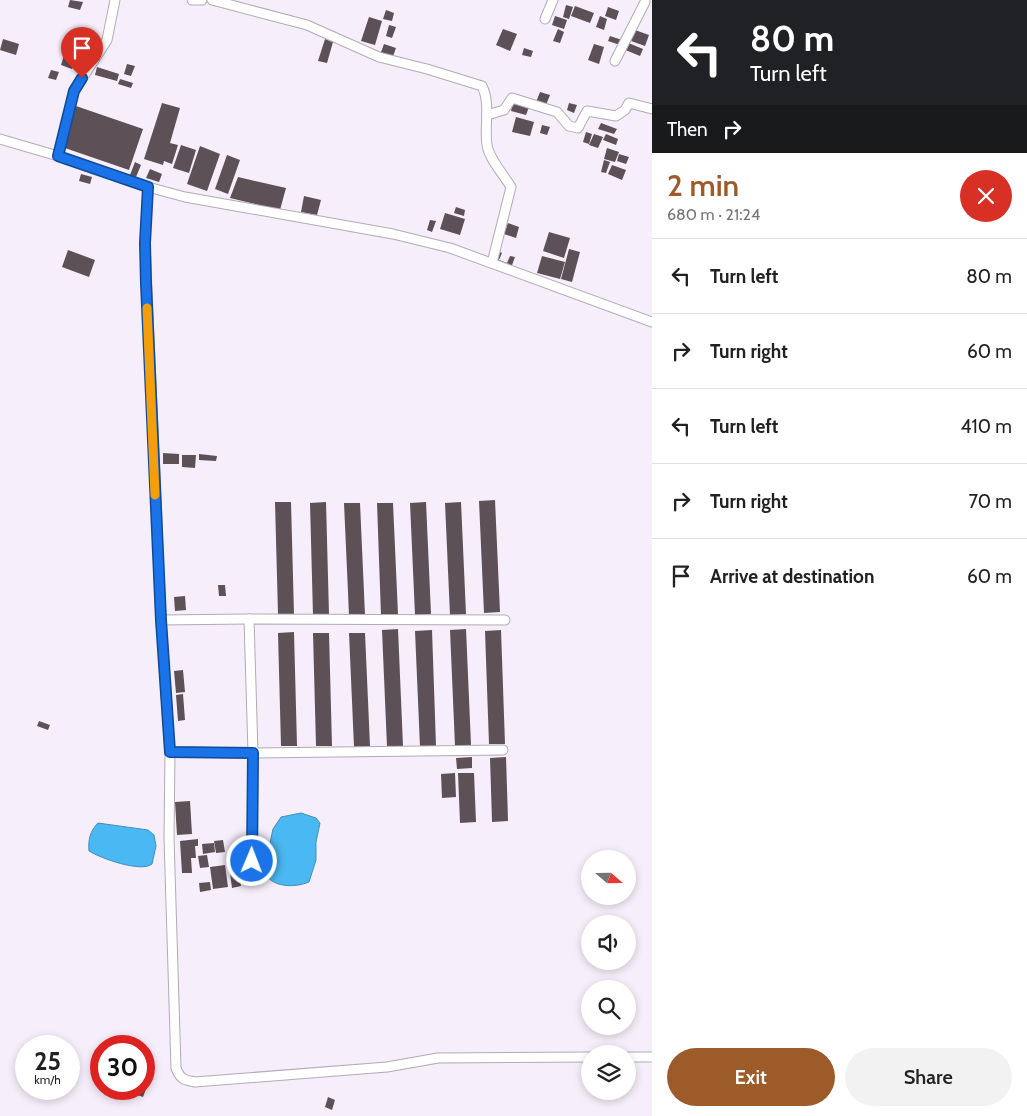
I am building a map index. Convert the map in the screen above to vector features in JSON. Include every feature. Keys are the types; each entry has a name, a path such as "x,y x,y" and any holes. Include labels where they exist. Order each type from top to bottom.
{"street":[{"path":"58,156 74,91 107,40 115,0"},
{"path":"192,0 202,0"},
{"path":"212,0 307,25 379,57 482,86 485,92 487,114 487,147 512,186 492,263"},
{"path":"545,18 553,0"},
{"path":"615,61 644,1"},
{"path":"487,114 504,110 512,98 557,112 569,126 578,128 587,111 616,116 625,110 629,103 652,109"},
{"path":"0,139 58,156 148,187 185,197 393,234 450,248 652,322"},
{"path":"148,187 145,243 161,620 170,752 169,838 176,1068 180,1077 195,1082 387,1068 438,1058 581,1057"},
{"path":"249,619 253,753 252,861"},
{"path":"161,620 506,620"},
{"path":"170,752 503,750"},
{"path":"636,1057 652,1057"}],"water":[{"path":"301,813 316,818 320,823 316,842 316,860 309,882 290,886 277,884 267,877 264,871 273,829 281,817"},
{"path":"98,823 148,830 154,835 156,846 152,864 139,867 130,866 111,861 89,851 90,836"}],"building":[{"path":"70,0 83,2 80,10 68,7"},
{"path":"566,5 573,7 569,19 563,17"},
{"path":"575,6 594,13 590,23 571,16"},
{"path":"608,7 619,11 616,20 605,16"},
{"path":"386,10 394,13 392,21 383,19"},
{"path":"555,16 567,20 564,29 552,25"},
{"path":"600,16 607,19 604,30 596,27"},
{"path":"369,17 382,21 375,45 361,41"},
{"path":"389,25 396,27 392,38 386,36"},
{"path":"503,29 517,34 510,51 496,45"},
{"path":"558,29 564,32 560,43 553,41"},
{"path":"635,30 649,35 645,46 631,41"},
{"path":"610,36 622,40 620,45 608,41"},
{"path":"3,39 19,44 16,55 0,50"},
{"path":"325,39 333,42 327,63 318,61"},
{"path":"626,42 643,49 640,56 623,49"},
{"path":"384,44 396,48 392,59 380,55"},
{"path":"594,44 604,47 599,64 588,60"},
{"path":"524,48 533,51 531,57 522,55"},
{"path":"65,52 76,56 72,69 61,65"},
{"path":"127,64 135,66 131,76 124,74"},
{"path":"97,67 119,74 117,81 95,75"},
{"path":"51,70 59,72 56,80 48,78"},
{"path":"120,79 133,83 131,88 118,84"},
{"path":"540,92 550,95 546,105 536,102"},
{"path":"513,102 529,107 526,115 511,111"},
{"path":"162,103 180,108 170,143 178,145 172,164 164,161 163,165 144,159"},
{"path":"569,103 577,105 574,113 567,110"},
{"path":"76,106 143,129 129,170 62,147"},
{"path":"516,117 534,122 530,136 512,132"},
{"path":"601,123 617,129 614,134 598,129"},
{"path":"542,125 550,127 547,135 540,133"},
{"path":"586,132 592,134 589,144 583,142"},
{"path":"594,134 603,137 598,148 589,145"},
{"path":"606,134 618,139 616,145 603,140"},
{"path":"181,145 196,150 189,173 173,168"},
{"path":"200,146 220,154 207,191 187,184"},
{"path":"607,148 619,152 615,162 604,159"},
{"path":"619,154 629,157 626,164 617,161"},
{"path":"227,155 240,160 228,194 215,189"},
{"path":"604,160 610,162 606,173 601,172"},
{"path":"135,162 141,165 136,177 130,175"},
{"path":"612,165 626,170 622,180 608,174"},
{"path":"150,169 162,174 159,182 146,178"},
{"path":"81,174 92,177 90,184 79,181"},
{"path":"238,177 286,188 280,210 230,198"},
{"path":"304,196 321,200 317,215 301,212"},
{"path":"456,207 465,210 464,216 454,213"},
{"path":"445,213 465,219 460,235 440,229"},
{"path":"430,220 436,221 432,232 427,230"},
{"path":"508,223 519,227 516,238 504,234"},
{"path":"549,232 570,238 564,258 543,251"},
{"path":"569,249 580,252 572,282 561,279"},
{"path":"68,250 95,260 89,277 62,267"},
{"path":"498,251 502,253 499,260 507,263 510,256 515,257 511,268 494,261"},
{"path":"542,256 565,262 560,279 537,273"},
{"path":"163,453 179,454 179,464 163,464"},
{"path":"199,454 217,456 216,461 199,460"},
{"path":"182,455 196,455 195,468 182,467"},
{"path":"495,500 500,612 484,613 479,501"},
{"path":"275,502 291,502 294,614 278,614"},
{"path":"326,502 329,614 313,615 310,503"},
{"path":"426,502 431,614 415,615 410,503"},
{"path":"461,502 466,614 450,615 445,503"},
{"path":"344,503 360,503 365,615 349,615"},
{"path":"377,503 393,503 398,614 381,615"},
{"path":"218,585 225,585 226,596 219,596"},
{"path":"185,596 186,610 175,611 174,597"},
{"path":"398,629 403,746 387,747 382,630"},
{"path":"466,629 471,745 455,746 450,630"},
{"path":"432,630 436,746 420,747 415,631"},
{"path":"501,630 505,744 489,744 485,631"},
{"path":"294,632 297,746 281,746 278,633"},
{"path":"313,633 329,633 332,746 316,746"},
{"path":"349,633 365,633 370,746 354,747"},
{"path":"183,670 185,692 176,693 174,671"},
{"path":"183,694 185,720 178,721 176,695"},
{"path":"39,721 50,725 48,730 37,726"},
{"path":"472,757 472,768 457,769 456,758"},
{"path":"506,757 508,821 492,822 490,758"},
{"path":"455,773 456,797 442,798 441,774"},
{"path":"458,773 474,773 476,822 460,823"},
{"path":"190,801 192,834 177,835 175,802"},
{"path":"198,839 198,846 195,846 196,858 191,858 192,873 182,873 180,841"},
{"path":"223,840 225,852 216,853 214,841"},
{"path":"214,843 215,852 203,854 202,844"},
{"path":"207,855 209,867 200,868 198,856"},
{"path":"225,865 228,887 213,889 210,867"},
{"path":"249,865 252,878 244,879 241,867"},
{"path":"239,872 241,886 232,888 230,873"},
{"path":"210,882 211,890 200,892 199,883"},
{"path":"328,1097 335,1100 332,1110 325,1107"}],"slow traffic":[{"path":"147,308 155,495"}],"route":[{"path":"82,78 74,91 58,156 148,187 145,243 146,283 161,620 170,752 253,753 252,861"}]}
